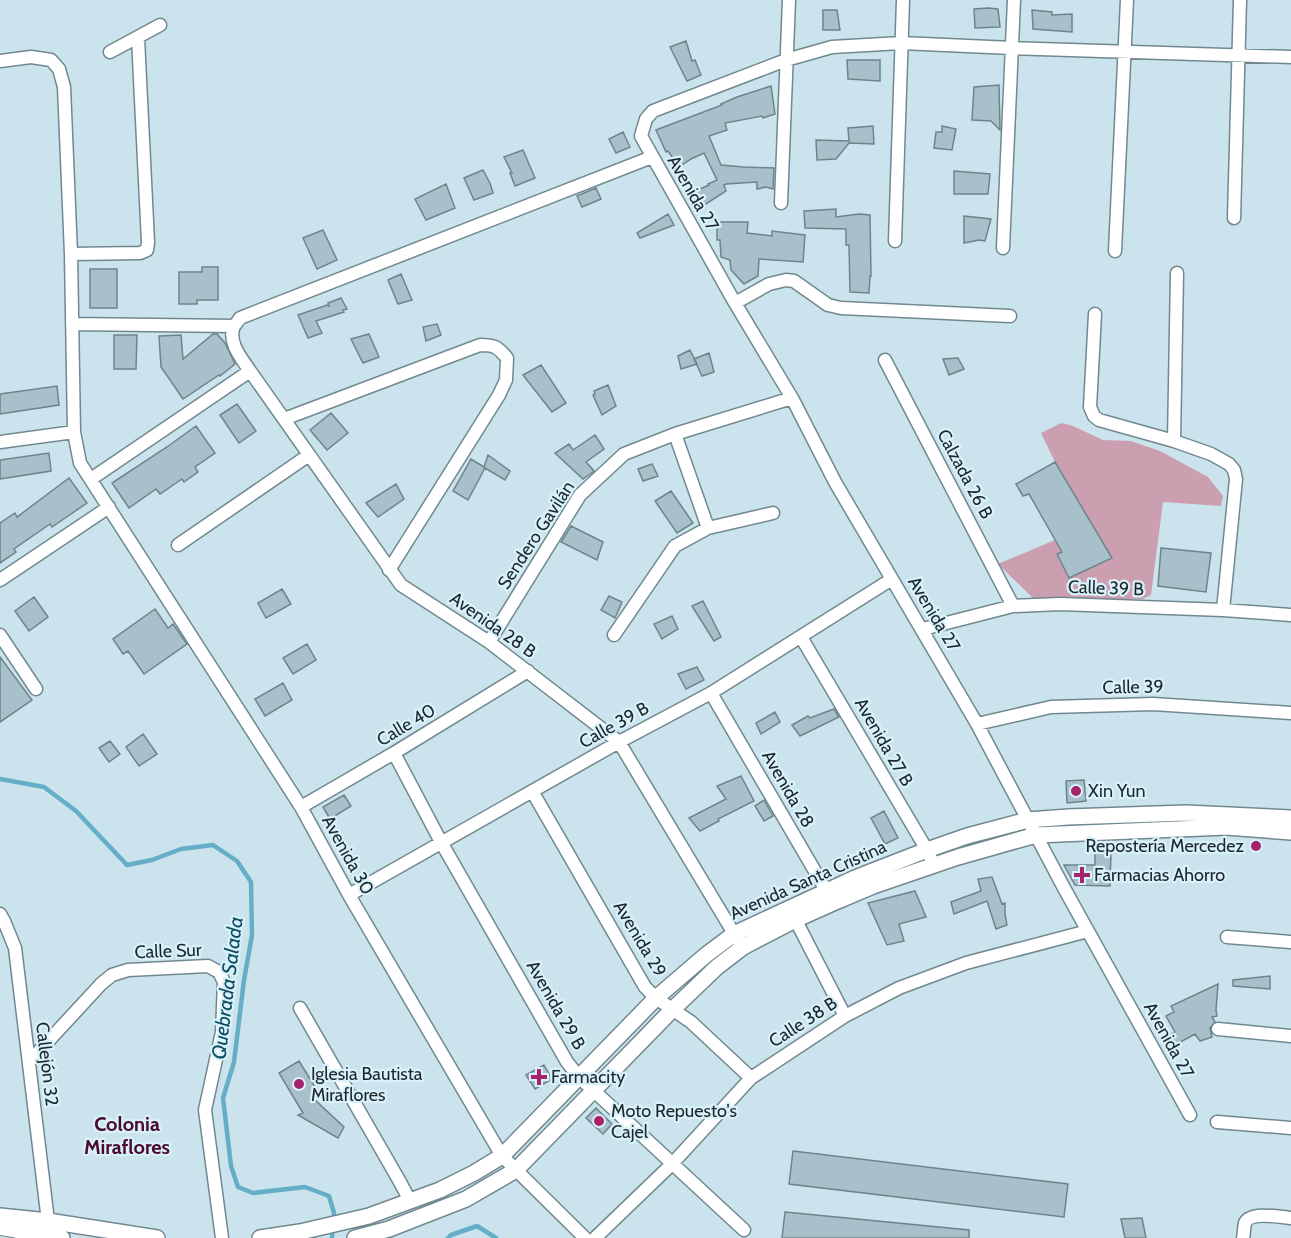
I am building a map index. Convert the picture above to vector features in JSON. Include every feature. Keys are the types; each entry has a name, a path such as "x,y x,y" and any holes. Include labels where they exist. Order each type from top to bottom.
{"main road":[{"path":"0,1225 54,1234"}],"street":[{"path":"782,203 789,0"},
{"path":"895,241 903,0"},
{"path":"1003,248 1014,0"},
{"path":"1115,251 1127,0"},
{"path":"1234,218 1240,0"},
{"path":"110,52 160,25"},
{"path":"70,254 140,253 147,250 138,38"},
{"path":"786,60 832,47 901,43 1291,57"},
{"name":"Avenida 30","path":"0,61 31,57 51,60 59,69 64,87 74,432 80,463 301,807 349,895 502,1156 585,1238"},
{"name":"Avenida 27","path":"786,60 653,111 646,119 641,136 735,303 792,398 835,482 976,724 1190,1115"},
{"path":"72,324 234,326 240,318 652,157"},
{"path":"1174,441 1178,273"},
{"path":"735,303 769,284 786,280 794,281 828,305 841,308 1010,316"},
{"path":"1095,314 1090,407 1094,416 1107,423 1174,441 1211,454 1229,464 1234,470 1236,479 1223,610"},
{"name":"Avenida 28 B","path":"234,326 232,338 236,350 401,585 489,642 619,742 743,947"},
{"path":"284,419 480,345 492,345 507,358 506,380 500,395 389,570"},
{"name":"Calzada 26 B","path":"885,360 1013,606"},
{"path":"91,479 250,371"},
{"name":"Sendero Gavilán","path":"489,642 580,495 624,454 675,434 792,398"},
{"path":"0,442 74,432"},
{"path":"675,434 708,528"},
{"path":"178,545 309,455"},
{"path":"0,580 109,507"},
{"path":"614,635 675,546 708,528 773,513"},
{"name":"Calle 39 B","path":"349,895 619,742 711,693 892,579"},
{"name":"Calle 39 B","path":"922,629 1013,606 1060,604 1291,615"},
{"path":"0,635 36,689"},
{"name":"Avenida 27 B","path":"801,637 934,865"},
{"name":"Calle 40","path":"301,807 528,671"},
{"name":"Avenida 28","path":"711,693 830,897"},
{"name":"Calle 39","path":"976,724 1051,707 1153,704 1291,713"},
{"name":"Avenida 29 B","path":"394,753 441,842 567,1062 579,1077 744,1230"},
{"name":"Avenida 29","path":"532,791 645,987 656,998 691,1022 750,1078"},
{"name":"Avenida Santa Cristina","path":"830,897 855,878 967,836 1028,820 1186,813 1291,818"},
{"name":"Avenida Santa Cristina","path":"260,1238 300,1232 369,1216 440,1190 502,1156 656,998 734,934 793,914 830,897 873,886 958,857 1036,835 1226,827 1291,832"},
{"name":"Callejón 32","path":"0,914 15,948 54,1234"},
{"path":"793,914 845,1016"},
{"name":"Avenida Santa Cristina","path":"355,1238 389,1229 466,1199 516,1170 717,967 793,914"},
{"name":"Calle 38 B","path":"595,1238 672,1164 750,1078 845,1016 899,988 966,963 1088,931"},
{"path":"1227,937 1291,942"},
{"name":"Calle Sur","path":"29,1062 112,975 128,970 208,966 219,972 224,982 222,1032 205,1110 222,1238"},
{"path":"300,1008 410,1201"},
{"path":"1218,1029 1291,1036"},
{"path":"1216,1122 1291,1128"},
{"path":"0,1215 54,1234"},
{"path":"1243,1238 1245,1222 1250,1217 1291,1218"},
{"path":"0,1233 157,1238"}],"shaded area":[{"path":"1061,423 1103,440 1131,441 1160,451 1208,477 1223,496 1221,506 1163,502 1151,595 1143,599 1034,599 998,564 1055,540 1062,552 1058,554 1069,577 1112,558 1055,462 1041,433"}],"building":[{"path":"974,9 998,9 1000,27 975,28"},
{"path":"823,10 837,10 840,30 823,30"},
{"path":"1032,10 1052,12 1052,15 1072,14 1072,32 1033,29"},
{"path":"686,41 692,61 695,60 701,75 687,81 670,47"},
{"path":"847,60 880,60 880,81 848,79"},
{"path":"999,85 1000,130 991,121 972,120 974,87"},
{"path":"771,86 775,114 763,118 762,116 725,123 727,130 709,136 721,165 774,168 773,189 766,187 757,189 757,182 726,184 724,185 726,191 703,206 695,191 717,180 704,153 679,167 668,151 666,152 656,130 737,97"},
{"path":"873,126 874,144 849,143 836,159 817,160 816,140 849,141 848,128"},
{"path":"942,126 956,129 952,150 934,148 936,132 942,132"},
{"path":"623,132 630,147 616,153 609,139"},
{"path":"523,150 535,178 515,186 510,173 512,173 504,157"},
{"path":"483,170 493,193 474,200 464,178"},
{"path":"954,171 990,174 988,194 954,194"},
{"path":"446,184 455,208 426,220 415,199"},
{"path":"596,188 601,199 582,207 577,196"},
{"path":"836,209 836,217 870,215 869,293 850,292 849,245 846,245 846,229 805,228 804,211"},
{"path":"668,214 674,225 640,238 637,233"},
{"path":"964,216 991,219 985,241 964,243"},
{"path":"717,222 748,222 747,233 772,236 772,231 805,235 803,262 759,259 758,276 744,284 731,270 730,260 721,257 720,240 717,240"},
{"path":"323,230 337,260 317,269 303,238"},
{"path":"202,267 218,267 218,300 197,300 197,304 179,304 179,272 202,272"},
{"path":"90,269 117,269 117,308 90,308"},
{"path":"401,274 412,300 398,304 388,280"},
{"path":"341,298 347,309 316,321 322,333 308,338 298,315 329,306 328,303"},
{"path":"437,324 441,335 426,341 423,327"},
{"path":"213,334 217,334 225,343 235,364 183,399 161,367 159,336 181,335 183,359"},
{"path":"369,334 379,357 363,363 351,339"},
{"path":"114,335 137,335 136,369 114,369"},
{"path":"690,350 697,364 681,369 678,356"},
{"path":"709,353 714,372 702,376 694,359"},
{"path":"958,358 964,369 949,375 943,359"},
{"path":"541,365 566,403 552,412 523,375"},
{"path":"608,385 616,406 602,415 593,395 594,391"},
{"path":"57,386 59,405 0,414 0,394"},
{"path":"237,404 256,431 239,443 220,415"},
{"path":"331,413 348,433 327,450 310,430"},
{"path":"196,426 215,453 195,467 198,472 184,482 182,479 160,494 156,489 129,508 112,483"},
{"path":"595,435 604,449 586,462 594,471 583,479 555,453 569,444 573,450"},
{"path":"49,453 51,471 0,479 0,460"},
{"path":"488,455 510,471 505,480 485,468 468,500 453,491 471,459 484,467"},
{"path":"1055,462 1112,558 1069,578 1057,554 1062,552 1029,494 1023,496 1016,484"},
{"path":"652,464 658,476 643,481 638,469"},
{"path":"69,478 87,503 52,527 50,524 14,549 16,552 0,563 0,523 15,513 17,517"},
{"path":"396,484 404,499 378,517 366,503"},
{"path":"671,491 693,523 677,533 655,501"},
{"path":"571,526 603,542 597,560 561,542"},
{"path":"1161,548 1211,553 1206,592 1158,586"},
{"path":"282,589 291,604 266,618 258,603"},
{"path":"609,596 622,602 615,618 601,610"},
{"path":"34,597 48,617 29,631 15,611"},
{"path":"703,601 721,637 714,641 692,606"},
{"path":"155,609 168,628 173,624 187,644 144,674 128,651 123,654 113,639"},
{"path":"672,616 678,629 662,639 654,624"},
{"path":"307,644 316,660 293,674 283,658"},
{"path":"0,657 32,700 0,722"},
{"path":"697,667 704,680 686,689 678,674"},
{"path":"283,683 292,700 265,716 255,699"},
{"path":"834,709 839,717 800,736 792,725 808,716 810,718"},
{"path":"775,712 780,722 761,734 756,723"},
{"path":"143,734 157,754 139,766 126,747"},
{"path":"110,741 120,754 109,762 99,748"},
{"path":"741,776 754,801 700,831 689,818 726,799 717,786"},
{"name":"Xin Yun","path":"1084,780 1086,801 1067,803 1066,781"},
{"path":"344,795 351,806 330,819 323,807"},
{"path":"764,800 773,816 764,821 755,806"},
{"path":"884,811 898,838 885,844 871,818"},
{"path":"1095,852 1111,852 1110,886 1075,885 1064,865 1095,865"},
{"path":"992,877 1002,904 1005,903 1007,925 996,929 987,901 954,914 951,902 981,891 978,879"},
{"path":"915,891 926,917 899,924 904,941 887,945 868,903"},
{"path":"1270,976 1270,989 1233,986 1233,980"},
{"path":"1218,984 1217,1016 1212,1017 1215,1022 1210,1028 1212,1037 1200,1041 1195,1034 1173,1046 1166,1037 1175,1032 1166,1016 1174,1012 1171,1006"},
{"path":"299,1061 320,1095 314,1099 344,1127 338,1138 298,1115 303,1113 279,1073"},
{"name":"Farmacity","path":"544,1065 552,1079 535,1089 526,1075"},
{"name":"Moto Repuesto's Cajel","path":"596,1108 612,1124 603,1134 586,1118"},
{"path":"793,1151 1068,1184 1064,1217 789,1184"},
{"path":"785,1212 969,1230 969,1238 782,1238"},
{"path":"1142,1218 1146,1238 1125,1238 1121,1219"}],"waterway":[{"name":"Quebrada Salada","path":"0,779 44,787 76,811 127,865 152,860 181,849 213,845 237,861 251,882 252,935 234,1062 223,1098 231,1166 238,1187 253,1193 305,1187 329,1196 334,1213 332,1238"},
{"name":"Quebrada Salada","path":"448,1238 477,1226 496,1238"}],"place":[{"name":"Xin Yun","path":"1076,791"},
{"name":"Repostería Mercedez","path":"1256,846"},
{"name":"Farmacias Ahorro","path":"1082,875"},
{"name":"Farmacity","path":"539,1077"},
{"name":"Iglesia Bautista Miraflores","path":"299,1084"},
{"name":"Moto Repuesto's Cajel","path":"599,1121"}],"district":[{"name":"Colonia Miraflores","path":"127,1136"}]}
